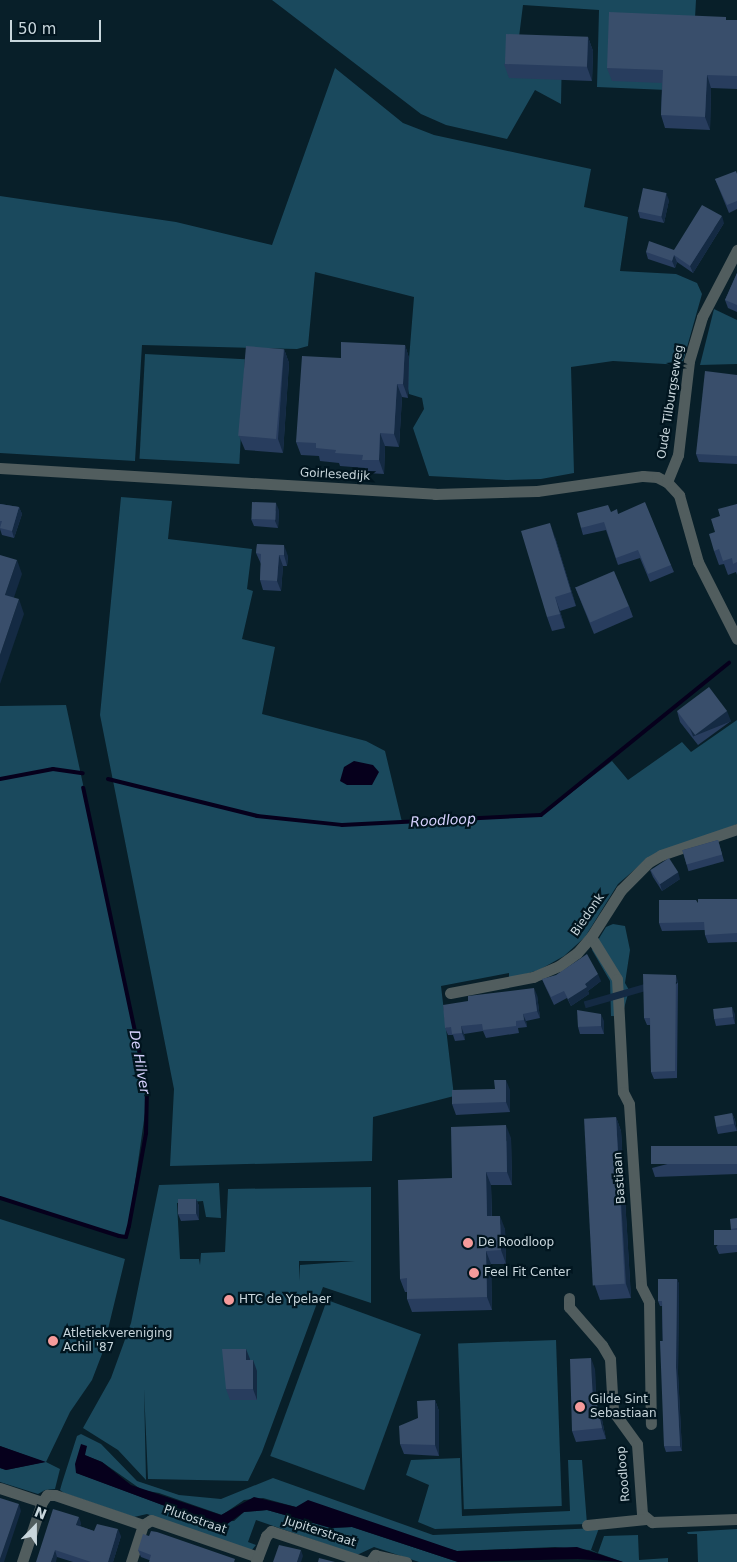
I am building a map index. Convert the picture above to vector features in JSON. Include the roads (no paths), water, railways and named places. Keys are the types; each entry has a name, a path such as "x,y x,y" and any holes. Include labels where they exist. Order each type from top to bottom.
{"street":[{"name":"Oude Tilburgseweg","path":"667,482 678,455 689,361 702,317 737,250"},
{"name":"Goirlesedijk","path":"0,468 435,494 538,491 643,476 667,482"},
{"path":"667,482 679,496 698,562 737,639"},
{"name":"Biedonk","path":"450,993 533,977 559,966 577,953 591,937 622,890 649,862 661,855 737,830"},
{"name":"Bastiaan","path":"591,937 617,979 623,1092 629,1104 641,1286 649,1302 651,1424"},
{"name":"Roodloop","path":"569,1298 568,1307 602,1344 610,1360 613,1411 637,1444 642,1514 646,1519"},
{"path":"0,1488 42,1502 22,1562"},
{"name":"Plutostraat","path":"42,1502 47,1495 55,1495 142,1525 145,1520 151,1520 257,1560"},
{"path":"587,1525 646,1519 666,1522 737,1519"},
{"path":"131,1562 142,1525"},
{"name":"Jupiterstraat","path":"257,1560 266,1536 271,1531 365,1562"},
{"path":"370,1562 376,1555 406,1562"}],"waterway":[{"name":"Roodloop","path":"108,779 257,816 342,825 541,815 729,663"},
{"name":"Roodloop","path":"0,779 53,769 83,773"},
{"name":"De Hilver","path":"0,1198 119,1236 126,1237 129,1226 146,1133 147,1088 83,788"}],"place":[{"name":"De Roodloop","path":"468,1243"},
{"name":"Feel Fit Center","path":"474,1273"},
{"name":"HTC de Ypelaer","path":"229,1300"},
{"name":"Atletiekvereniging Achil '87","path":"53,1341"},
{"name":"Gilde Sint Sebastiaan","path":"580,1407"}]}
